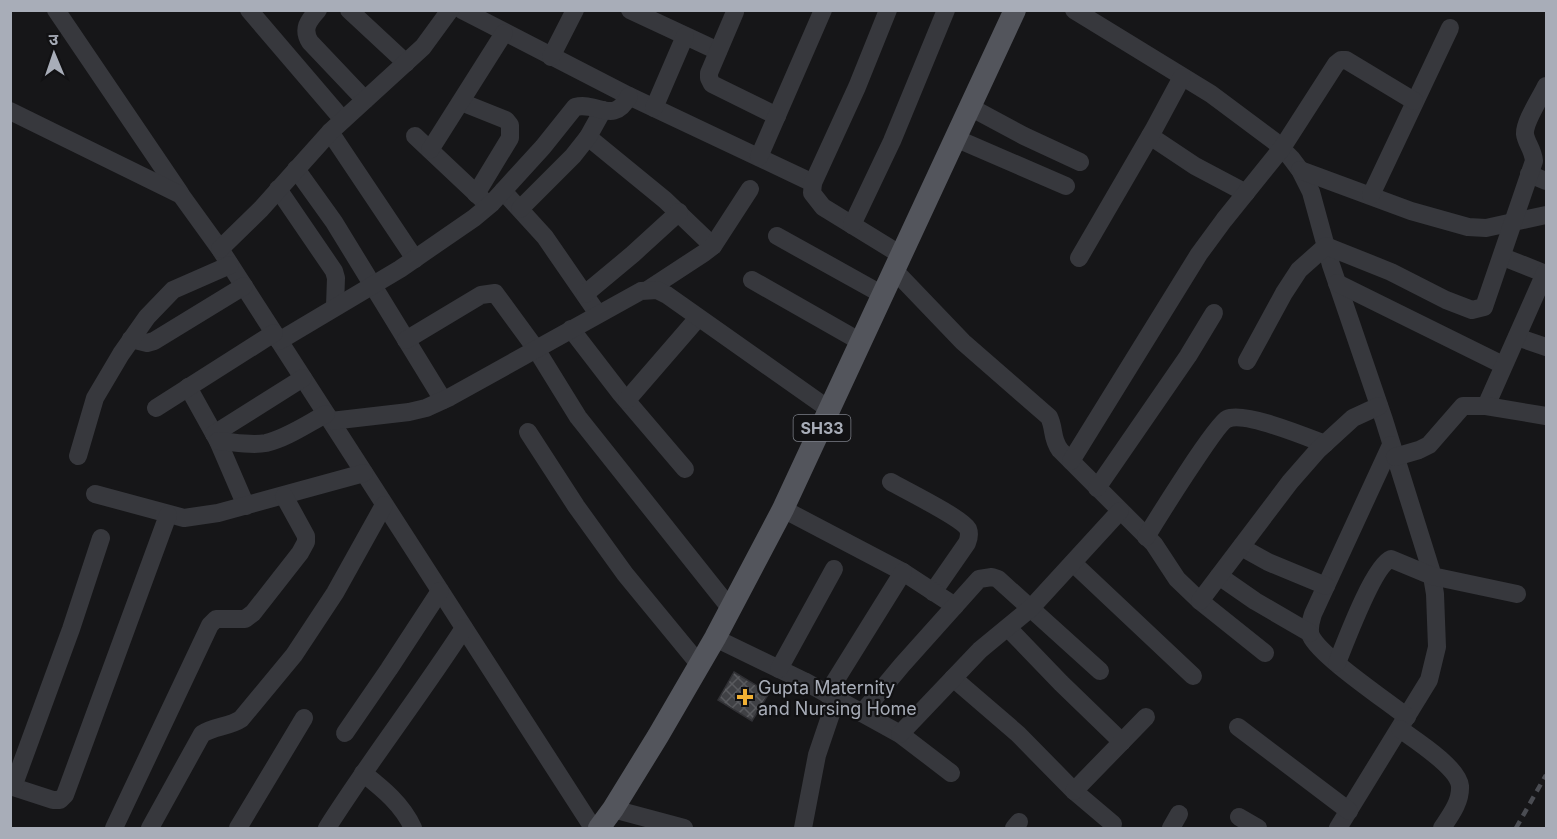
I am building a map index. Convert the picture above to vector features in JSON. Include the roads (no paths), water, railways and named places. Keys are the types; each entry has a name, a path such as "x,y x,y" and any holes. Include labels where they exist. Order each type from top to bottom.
{"main road":[{"name":"SH33","path":"599,828 613,809 715,638 783,509 1015,10"}],"street":[{"path":"56,10 225,257 593,828"},
{"path":"249,10 337,126 415,259"},
{"path":"318,10 306,27 306,36 365,100"},
{"path":"349,10 406,63"},
{"path":"78,456 95,398 147,317 174,290 225,257 296,169 337,126 431,38 450,10"},
{"path":"462,10 629,96 813,183"},
{"path":"551,57 575,10"},
{"path":"630,10 718,51"},
{"path":"759,157 823,10"},
{"path":"888,10 857,87 813,183 812,193 815,200 852,225 897,262 963,342 1049,417 1054,442 1154,544 1177,579 1200,601 1264,653"},
{"path":"852,225 892,141 946,10"},
{"path":"1074,10 1211,94 1282,148 1300,170 1311,192 1337,283 1379,406 1432,576 1437,621 1435,661 1429,681 1338,828"},
{"path":"735,12 709,73 709,78 712,84 777,116"},
{"path":"1371,195 1450,28"},
{"path":"430,150 504,33"},
{"path":"654,108 685,36"},
{"path":"1071,461 1199,254 1282,148 1330,72 1341,60 1346,60 1414,101"},
{"path":"1079,258 1182,77"},
{"path":"1326,246 1391,272 1446,300 1472,310 1484,307 1503,257 1534,160 1525,135 1526,126 1546,86"},
{"path":"156,408 188,387 373,285 415,259 482,200 503,190 543,147 574,107 581,105 612,112 619,110 629,96"},
{"path":"461,102 506,120 511,131 482,200"},
{"path":"970,107 1080,162"},
{"path":"520,209 573,156 588,137 603,110"},
{"path":"10,111 181,195"},
{"path":"415,136 482,200"},
{"path":"1150,136 1195,166 1246,193"},
{"path":"588,137 679,212 713,246"},
{"path":"955,138 1066,186"},
{"path":"296,169 334,222 443,400"},
{"path":"1300,170 1411,211 1468,227 1486,228 1546,215"},
{"path":"1529,174 1546,181"},
{"path":"278,189 334,272 336,278 335,306"},
{"path":"216,438 257,444 282,437 328,417 409,412 426,408 641,291 649,289 704,253 713,246 750,189"},
{"path":"503,190 545,237 598,314"},
{"path":"585,294 679,212"},
{"path":"777,236 883,295"},
{"path":"1247,361 1299,270 1326,246"},
{"path":"1486,406 1546,273 1503,257"},
{"path":"752,280 861,342"},
{"path":"1337,283 1503,365"},
{"path":"131,339 147,343 154,341 244,286"},
{"path":"649,289 667,295 830,410"},
{"path":"406,339 481,295 495,293 536,350 578,417 730,608"},
{"path":"1097,488 1188,356 1214,313"},
{"path":"627,400 698,318"},
{"path":"571,329 685,469"},
{"path":"1516,338 1546,347"},
{"path":"216,438 303,378"},
{"path":"188,387 216,438 246,506"},
{"path":"1200,601 1290,482 1353,418 1379,406"},
{"path":"1393,451 1419,450 1429,445 1463,406 1486,406 1546,416"},
{"path":"1146,537 1226,419 1258,421 1325,444"},
{"path":"528,432 576,506 619,566 699,664"},
{"path":"1393,451 1326,586 1310,625 1310,633 1312,639 1403,723 1458,779 1460,787 1457,803 1442,828"},
{"path":"95,494 168,515 184,518 199,517 364,473"},
{"path":"891,482 957,520 968,530 970,536 967,543 933,592"},
{"path":"114,828 210,625 216,619 245,619 253,613 306,542 306,536 284,496"},
{"path":"150,828 202,734 207,730 233,724 241,719 294,655 335,593 384,505"},
{"path":"783,509 903,572 954,606"},
{"path":"900,735 980,650 1031,608 1120,511"},
{"path":"101,538 71,629 12,786 52,800 60,800 65,795 134,602 168,515"},
{"path":"1241,546 1268,562 1326,586"},
{"path":"1337,663 1361,606 1385,561 1391,559 1400,561 1432,576 1517,594"},
{"path":"1073,563 1193,676"},
{"path":"779,669 834,569"},
{"path":"803,828 831,696 903,572"},
{"path":"1219,576 1255,601 1310,633"},
{"path":"862,713 979,579 992,577 998,579 1100,671"},
{"path":"345,733 440,591"},
{"path":"327,828 363,772 429,682 464,628"},
{"path":"1008,628 1060,683 1122,742"},
{"path":"715,638 862,713 900,735 951,773"},
{"path":"953,678 1018,734 1074,791 1113,824"},
{"path":"1074,791 1146,717"},
{"path":"238,828 304,718"},
{"path":"1238,727 1349,811"},
{"path":"363,772 393,797 413,828"},
{"path":"613,809 684,828"},
{"path":"1239,817 1258,828"}],"railway":[{"path":"1516,828 1546,775"}],"place":[{"name":"Gupta Maternity and Nursing Home","path":"745,697"}]}
